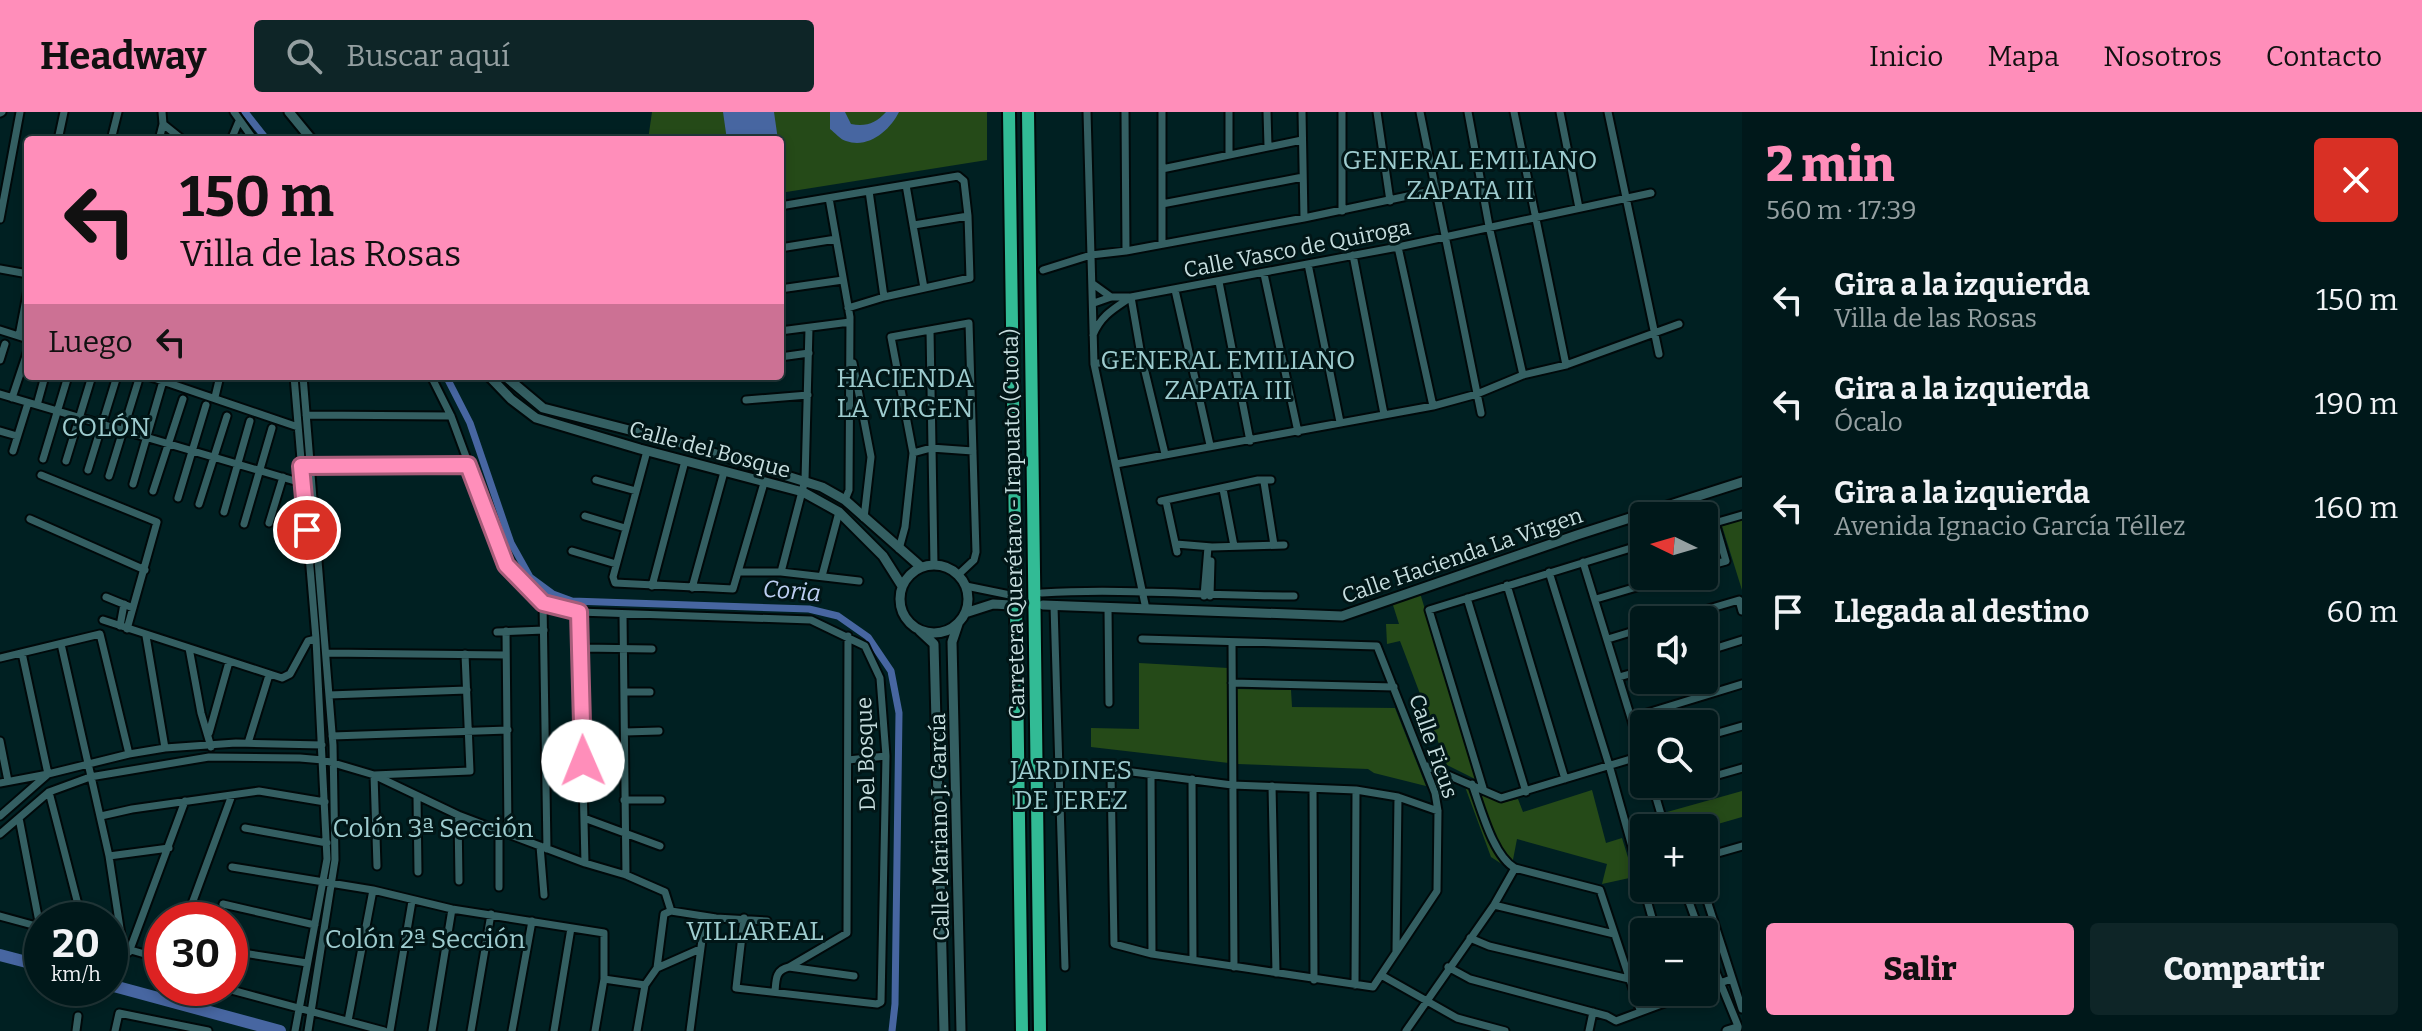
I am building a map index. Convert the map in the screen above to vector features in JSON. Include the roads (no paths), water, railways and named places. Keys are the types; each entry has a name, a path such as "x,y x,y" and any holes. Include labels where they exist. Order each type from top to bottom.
{"highway":[{"name":"Carretera Querétaro - Irapuato (Cuota)","path":"1009,112 1022,1031"},
{"name":"Carretera Querétaro - Irapuato (Cuota)","path":"1028,112 1040,1031"}],"street":[{"path":"0,219 20,112"},
{"path":"59,136 64,112"},
{"path":"112,136 118,112"},
{"path":"160,136 162,112"},
{"path":"234,112 251,136"},
{"path":"289,112 309,136"},
{"path":"1087,112 1094,364 1146,609"},
{"path":"1125,112 1126,251"},
{"path":"1162,112 1162,244"},
{"path":"1229,112 1229,154"},
{"path":"1267,112 1268,146"},
{"path":"1302,112 1304,218"},
{"path":"1342,112 1342,211"},
{"path":"1377,112 1390,201"},
{"path":"1420,112 1481,413"},
{"path":"1468,112 1489,226 1523,375"},
{"path":"1514,112 1566,365"},
{"path":"1560,112 1579,208"},
{"path":"1608,112 1659,354"},
{"path":"233,136 239,121"},
{"path":"163,124 178,136"},
{"path":"1162,169 1302,140"},
{"path":"784,205 958,176 962,178 968,216 970,278 848,308"},
{"path":"1162,204 1303,177"},
{"path":"906,185 924,288"},
{"path":"1043,270 1091,255 1342,211 1436,190"},
{"path":"869,191 884,297"},
{"name":"Calle Vasco de Quiroga","path":"1093,335 1106,314 1131,297 1264,274 1651,193"},
{"path":"829,198 850,322 849,490 845,500"},
{"path":"914,225 968,216"},
{"path":"784,247 836,239"},
{"path":"1398,247 1433,406"},
{"path":"1353,255 1384,414"},
{"path":"1308,264 1340,422"},
{"path":"0,269 24,273"},
{"path":"1264,274 1298,432"},
{"path":"784,288 843,280"},
{"path":"1219,282 1250,441"},
{"path":"1093,284 1111,297"},
{"path":"1175,290 1210,445"},
{"path":"1094,303 1111,297 1131,297 1141,355 1165,454"},
{"path":"784,331 850,322"},
{"path":"899,549 905,527 913,453 891,337 969,323 976,552 974,560 958,575"},
{"path":"1116,464 1433,406 1477,394 1523,375 1566,365 1679,324"},
{"path":"781,572 805,480 809,328"},
{"path":"0,330 24,337"},
{"path":"930,330 934,565"},
{"path":"0,360 5,344"},
{"path":"849,345 871,457 864,518"},
{"path":"784,356 809,353"},
{"path":"1094,364 1141,355"},
{"path":"12,398 24,362"},
{"path":"13,451 43,380"},
{"path":"43,459 67,380"},
{"path":"66,461 91,380"},
{"path":"88,470 116,380"},
{"path":"160,380 298,427"},
{"path":"183,387 184,380"},
{"path":"215,397 219,380"},
{"path":"294,380 302,483 326,653 335,860 315,925 295,1031"},
{"path":"303,380 312,486 328,882 308,1031"},
{"path":"433,380 451,416 506,565 543,603 544,895"},
{"name":"Calle del Bosque","path":"493,380 536,418 803,492 839,512 883,556 902,586"},
{"name":"Calle del Bosque","path":"510,380 543,408 684,444 805,480 845,500 921,567"},
{"path":"133,484 163,381"},
{"path":"109,476 138,382"},
{"path":"0,394 312,486"},
{"path":"746,400 808,395"},
{"path":"153,491 183,399"},
{"path":"178,498 206,405"},
{"path":"306,415 451,416"},
{"path":"199,504 227,416"},
{"path":"224,512 250,421"},
{"path":"244,524 272,428"},
{"path":"0,431 17,436"},
{"path":"913,453 931,448 973,451"},
{"path":"647,451 616,564 615,583 733,589 764,483"},
{"path":"652,586 685,461"},
{"path":"301,466 468,465"},
{"path":"692,588 724,472"},
{"path":"41,475 157,522 133,608 123,628"},
{"path":"269,523 283,477"},
{"path":"596,480 636,491"},
{"path":"1274,545 1267,481 1258,480 1163,501 1176,548 1284,545"},
{"name":"Calle Hacienda La Virgen","path":"1043,605 1342,616 1742,482"},
{"path":"1223,489 1234,546"},
{"path":"822,576 839,512"},
{"path":"1718,522 1742,515"},
{"path":"585,516 625,528"},
{"path":"30,519 145,570"},
{"path":"1718,533 1726,561 1718,563"},
{"path":"1207,596 1210,547"},
{"path":"1483,788 1429,610 1630,548"},
{"path":"572,551 616,564"},
{"path":"1583,562 1630,715"},
{"path":"934,565 947,567 958,575 966,586 968,599 965,613 958,624 947,631 933,634 920,631 909,623 899,599 902,586 910,574 921,567 934,565"},
{"path":"739,572 781,572 859,581"},
{"path":"1549,572 1609,765 1652,918"},
{"path":"1507,585 1565,779"},
{"path":"966,586 1010,600"},
{"path":"1596,599 1630,589"},
{"path":"1042,593 1294,596"},
{"path":"106,597 133,608"},
{"path":"1467,598 1526,792"},
{"path":"965,613 1010,600"},
{"path":"1718,606 1739,600 1742,611"},
{"name":"Del Bosque","path":"543,603 579,612 623,615 811,620 865,646 880,678 886,756 881,1002 775,992"},
{"path":"123,628 124,604"},
{"path":"1054,606 1065,967"},
{"path":"1108,608 1109,703"},
{"path":"579,612 585,863"},
{"path":"623,615 626,875"},
{"path":"103,620 282,678 290,674 308,641 316,639"},
{"name":"Calle Mariano J. García","path":"958,624 952,642 961,1031"},
{"path":"499,887 508,730 501,631 544,630"},
{"name":"Calle Mariano J. García","path":"920,631 934,644 944,1031"},
{"path":"1608,639 1630,632"},
{"path":"0,658 100,634 129,754"},
{"path":"146,636 165,748"},
{"path":"789,967 847,933 848,636"},
{"path":"1142,639 1232,642 1234,967"},
{"path":"1718,648 1742,640"},
{"name":"Calle Ficus","path":"1232,642 1377,646 1427,766 1438,811 1437,891 1373,987 1355,985"},
{"path":"61,644 117,902"},
{"path":"189,648 201,713 209,734 209,757"},
{"path":"581,648 652,649"},
{"path":"22,653 48,774"},
{"path":"326,653 505,655"},
{"path":"374,775 470,771 465,654"},
{"path":"209,734 229,662"},
{"path":"1619,677 1630,674"},
{"path":"248,743 269,675"},
{"path":"1232,683 1394,687"},
{"path":"1657,710 1742,684"},
{"path":"329,695 467,690"},
{"path":"625,692 650,692"},
{"path":"1718,733 1742,726"},
{"path":"332,736 508,730"},
{"path":"625,732 659,731"},
{"path":"0,741 4,782 165,748 248,743 322,745"},
{"path":"0,834 49,792 90,777 209,757 248,756 333,762 374,775 458,815 665,892 667,912 657,968 645,985 637,1031"},
{"path":"848,760 886,756"},
{"path":"1427,766 1501,798 1630,760"},
{"path":"1718,775 1742,768"},
{"path":"1356,790 1355,985 1152,954 1114,944 1111,774 1117,770 1232,785 1356,790 1398,797 1438,811"},
{"path":"0,816 48,774"},
{"path":"374,775 377,866"},
{"path":"1151,776 1152,954"},
{"path":"1192,779 1193,960"},
{"path":"1472,784 1505,863 1600,890 1640,1010"},
{"path":"1272,786 1276,973"},
{"path":"1313,789 1314,980"},
{"path":"101,816 259,791 325,802"},
{"path":"49,792 77,902"},
{"path":"193,902 232,795"},
{"path":"417,797 418,872"},
{"path":"1396,952 1398,797"},
{"path":"624,800 661,800"},
{"path":"128,945 185,801"},
{"path":"458,815 459,881"},
{"path":"19,818 36,902"},
{"path":"584,818 660,846"},
{"path":"245,828 327,843"},
{"path":"1718,853 1742,846"},
{"path":"109,856 169,848"},
{"path":"232,867 373,890 452,909 604,933 604,979 595,1031"},
{"path":"1406,1031 1494,905 1515,868"},
{"path":"348,1021 373,890"},
{"path":"248,996 311,1016 387,1031 412,901"},
{"path":"1707,902 1742,1009"},
{"path":"1494,905 1614,934"},
{"path":"432,1031 452,909"},
{"path":"248,910 315,925"},
{"path":"667,912 767,921"},
{"path":"471,1031 491,914"},
{"path":"0,916 24,922"},
{"path":"690,1031 705,917"},
{"path":"744,918 736,988 775,992 777,973 789,967 854,976"},
{"path":"512,1031 532,921"},
{"path":"554,1031 571,928"},
{"path":"1470,938 1489,946 1629,979"},
{"path":"657,968 700,949"},
{"path":"248,954 307,963"},
{"path":"1448,967 1470,979 1616,1021 1649,1006"},
{"path":"1381,975 1457,1018 1505,1031"},
{"path":"604,979 645,985"},
{"path":"1731,979 1719,984 1736,1028"},
{"path":"1589,1031 1593,1012"},
{"path":"115,1031 119,1013 208,1031"},
{"path":"76,1031 78,1016"},
{"path":"155,1031 157,1021"}],"water":[{"path":"723,112 774,112 777,136 726,136"},
{"path":"830,112 845,112 851,124 861,125 874,121 886,112 899,112 878,136 855,143 844,140 830,129"}],"waterway":[{"name":"Coria","path":"245,112 264,136"},
{"name":"Coria","path":"448,380 470,423 511,543 530,577 553,594 572,601 809,609 838,616 868,637 891,671 899,713 895,1004 892,1031"},
{"path":"0,955 24,961"},
{"path":"128,990 280,1031"}],"district":[{"name":"GENERAL EMILIANO ZAPATA III","path":"1470,175"},
{"name":"GENERAL EMILIANO ZAPATA III","path":"1228,375"},
{"name":"HACIENDA LA VIRGEN","path":"905,393"},
{"name":"COLÓN","path":"106,427"},
{"name":"JARDINES DE JEREZ","path":"1071,785"},
{"name":"Colón 3ª Sección","path":"433,828"},
{"name":"VILLAREAL","path":"755,931"},
{"name":"Colón 2ª Sección","path":"425,939"}]}
